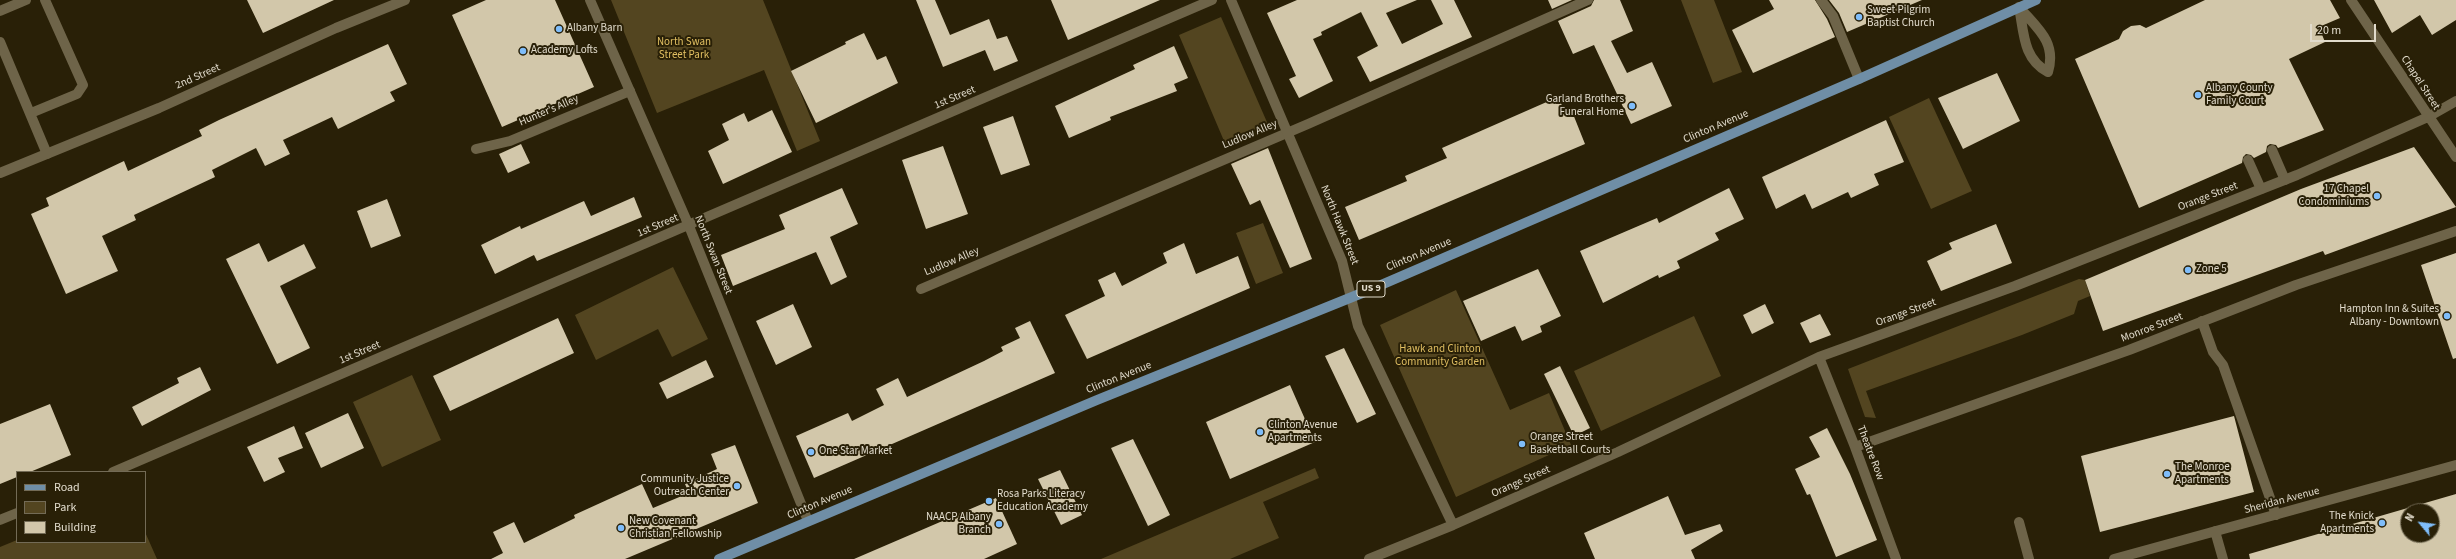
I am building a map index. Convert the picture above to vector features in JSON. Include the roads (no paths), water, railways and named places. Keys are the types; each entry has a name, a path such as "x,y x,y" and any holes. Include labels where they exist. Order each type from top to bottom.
{"main road":[{"name":"Clinton Avenue","path":"719,559 808,520 1097,400 1351,297 1859,79 2036,0"}],"street":[{"path":"0,11 26,0"},
{"path":"31,113 77,94 83,86 45,0"},
{"name":"2nd Street","path":"0,173 159,108 336,28 406,0"},
{"name":"North Swan Street","path":"590,0 689,226 808,520"},
{"name":"1st Street","path":"115,471 689,226 1212,0"},
{"name":"North Hawk Street","path":"1231,0 1342,261 1358,326 1454,525"},
{"name":"Ludlow Alley","path":"921,289 1288,132 1588,0"},
{"path":"1821,0 1833,16 1859,79"},
{"name":"Chapel Street","path":"2351,0 2456,157"},
{"path":"2019,7 2047,40 2052,58 2048,72 2036,66 2027,50 2019,7"},
{"path":"0,42 47,154"},
{"name":"Hunter's Alley","path":"476,149 510,141 630,91"},
{"name":"Orange Street","path":"1369,559 1454,525 1618,452 1819,357 2014,286 2285,180 2428,117 2456,101"},
{"path":"2272,150 2285,180"},
{"path":"2248,160 2261,189"},
{"name":"Monroe Street","path":"1855,446 2128,350 2296,285 2456,231"},
{"path":"2202,321 2213,352 2223,366 2276,515"},
{"name":"Theatre Row","path":"1819,357 1855,446 1896,559"},
{"name":"Sheridan Avenue","path":"2114,559 2456,465"},
{"path":"0,520 16,513"},
{"path":"2019,522 2029,559"},
{"path":"2215,531 2223,559"}],"place":[{"name":"Sweet Pilgrim Baptist Church","path":"1859,17"},
{"name":"Albany Barn","path":"559,29"},
{"name":"Academy Lofts","path":"523,51"},
{"name":"Albany County Family Court","path":"2198,95"},
{"name":"Garland Brothers Funeral Home","path":"1632,106"},
{"name":"17 Chapel Condominiums","path":"2377,196"},
{"name":"Zone 5","path":"2188,270"},
{"name":"Hampton Inn & Suites Albany - Downtown","path":"2447,316"},
{"name":"Clinton Avenue Apartments","path":"1260,432"},
{"name":"Orange Street Basketball Courts","path":"1522,444"},
{"name":"One Star Market","path":"811,452"},
{"name":"The Monroe Apartments","path":"2167,474"},
{"name":"Community Justice Outreach Center","path":"737,486"},
{"name":"Rosa Parks Literacy Education Academy","path":"989,501"},
{"name":"The Knick Apartments","path":"2382,523"},
{"name":"NAACP Albany Branch","path":"999,524"},
{"name":"New Covenant Christian Fellowship","path":"621,528"}],"park label":[{"name":"North Swan Street Park","path":"684,49"},
{"name":"Hawk and Clinton Community Garden","path":"1440,356"}]}
